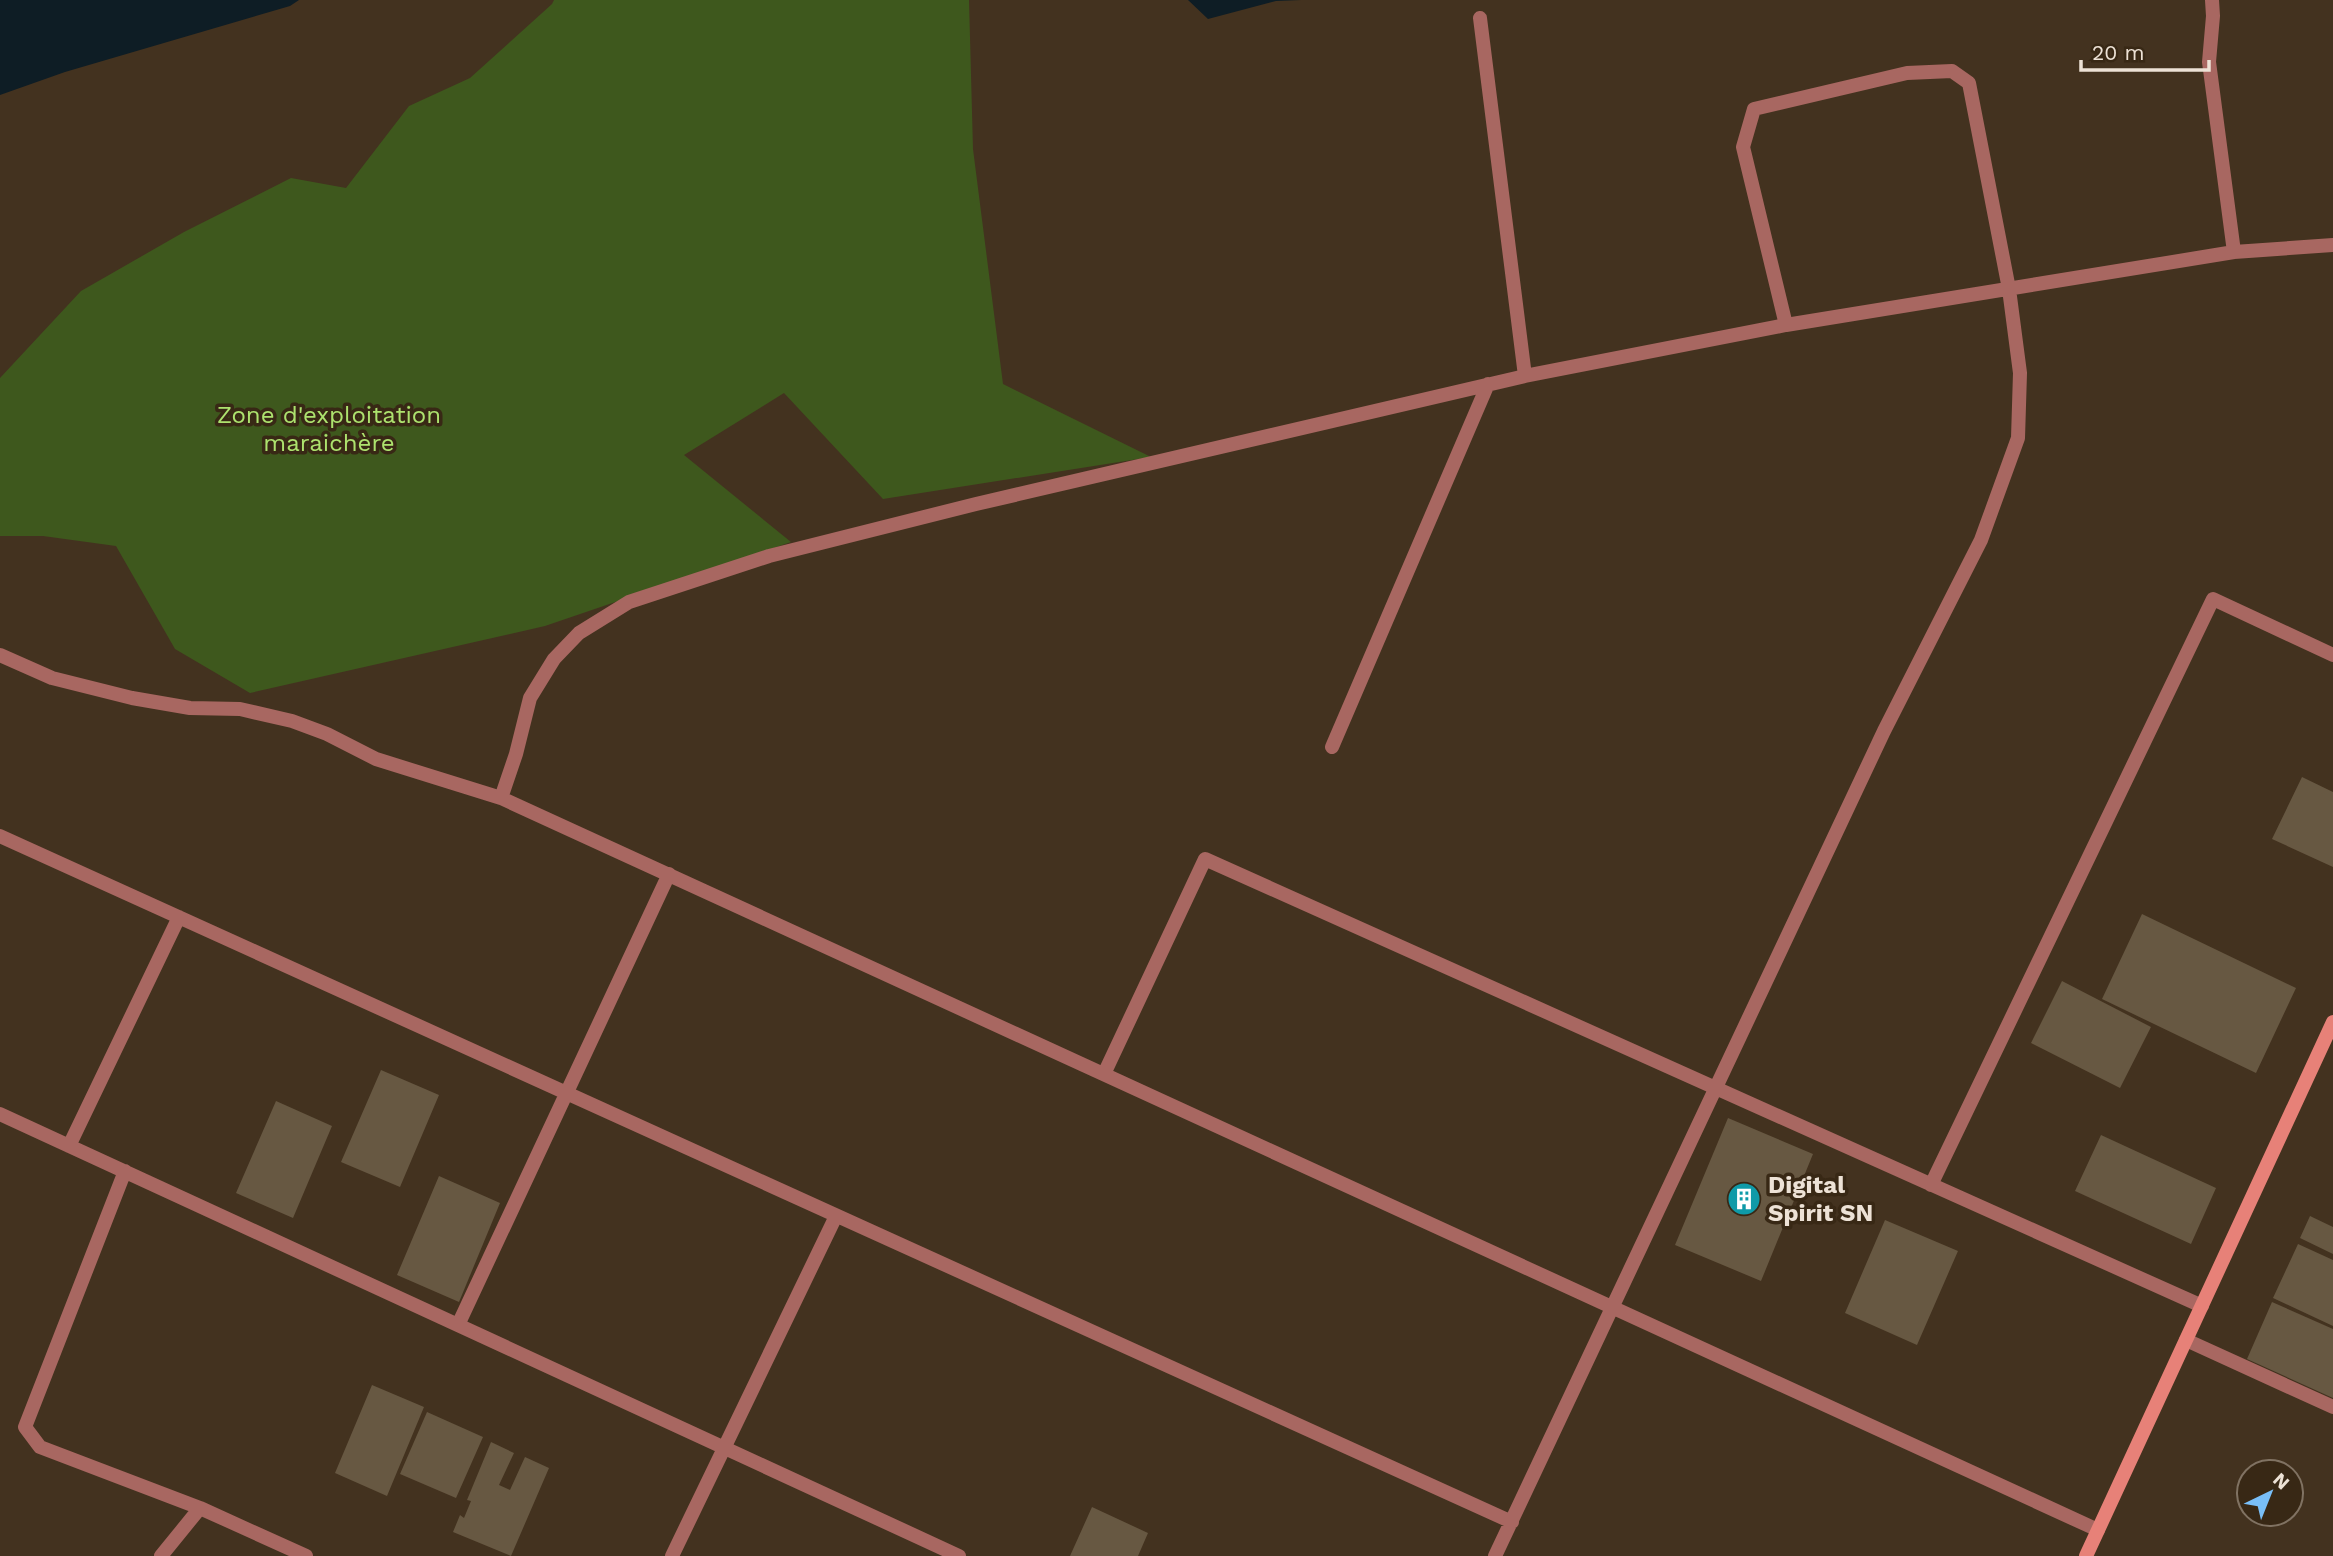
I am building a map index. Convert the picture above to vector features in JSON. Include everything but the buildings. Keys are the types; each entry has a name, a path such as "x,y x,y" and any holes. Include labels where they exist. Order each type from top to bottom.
{"street":[{"path":"2212,0 2209,62 2234,253"},
{"path":"1480,18 1525,376"},
{"path":"1496,1556 1884,731 1981,540 2018,438 2020,373 2009,289 1969,83 1952,71 1908,73 1754,109 1743,147 1786,325"},
{"path":"501,797 530,698 554,659 579,633 629,602 782,552 1525,376 1786,325 2234,253 2333,245"},
{"path":"1332,747 1489,384"},
{"path":"1931,1185 2213,598 2333,655"},
{"path":"0,655 52,678 132,698 190,708 240,709 292,721 327,734 376,760 501,797 2098,1530"},
{"path":"0,836 1512,1522"},
{"path":"1104,1073 1205,859 2202,1306"},
{"path":"458,1325 669,874"},
{"path":"69,1146 179,917"},
{"path":"2086,1556 2333,1022"},
{"path":"0,1114 958,1556"},
{"path":"125,1171 25,1427 40,1447 200,1508 306,1556"},
{"path":"672,1556 836,1216"},
{"path":"2186,1340 2333,1407"},
{"path":"161,1556 200,1508"}],"green space":[{"name":"Zone d'exploitation maraichère","path":"554,0 969,0 973,149 1003,384 1151,457 883,499 784,393 684,455 791,542 545,626 250,693 175,649 116,546 43,536 0,536 0,378 81,291 184,232 291,178 346,188 409,106 470,78"}],"water":[{"path":"0,0 299,0 290,6 65,72 0,95"},
{"path":"1188,0 1301,0 1276,1 1208,19"}],"place":[{"name":"Digital Spirit SN","path":"1744,1199"}]}
